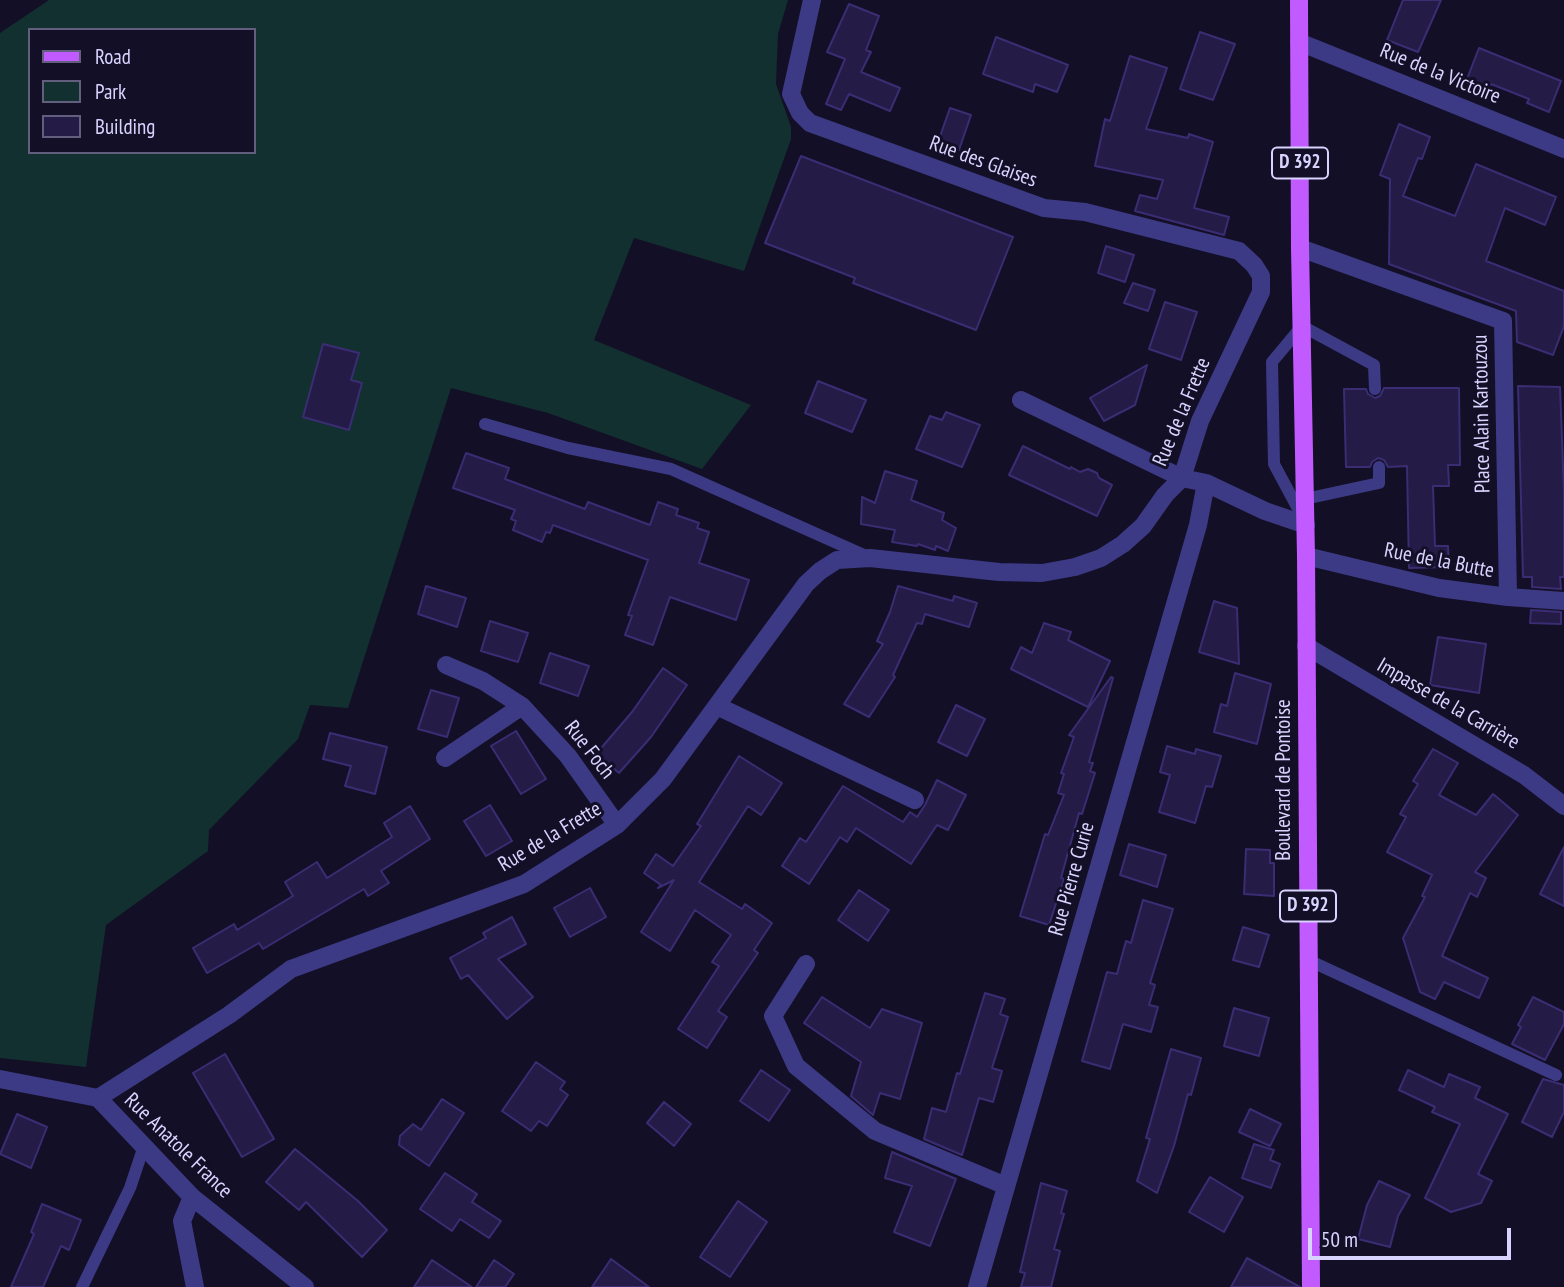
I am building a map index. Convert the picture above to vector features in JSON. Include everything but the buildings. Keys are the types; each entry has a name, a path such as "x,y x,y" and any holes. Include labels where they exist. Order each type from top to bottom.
{"main road":[{"name":"Boulevard de Pontoise","path":"1298,0 1306,524 1311,1287"}],"street":[{"name":"Rue des Glaises","path":"812,0 791,94 800,113 810,123 1044,208 1085,212 1239,251 1261,276"},
{"name":"Rue de la Victoire","path":"1299,42 1564,149"},
{"name":"Place Alain Kartouzou","path":"1300,248 1503,321 1508,597"},
{"name":"Rue de la Frette","path":"97,1098 229,1015 291,969 524,884 617,825 663,779 806,584 820,570 837,560 870,558 999,572 1042,573 1075,568 1101,558 1123,544 1143,527 1165,495 1182,478 1200,421 1261,292 1261,276"},
{"path":"1021,400 1182,478 1206,483 1265,511 1306,524"},
{"name":"Rue Pierre Curie","path":"977,1287 1198,525 1206,483"},
{"name":"Rue de la Butte","path":"1306,556 1438,588 1564,601"},
{"name":"Impasse de la Carrière","path":"1306,646 1524,775 1564,806"},
{"name":"Rue Foch","path":"446,665 483,681 522,706 568,756 617,825"},
{"path":"445,758 522,706"},
{"path":"717,706 915,800"},
{"path":"806,964 773,1016 796,1066 875,1131 1006,1186"},
{"name":"Rue Anatole France","path":"0,1079 97,1098 192,1197 305,1287"},
{"path":"192,1197 183,1221 195,1287"}],"lane":[{"path":"1302,326 1374,365 1375,388"},
{"name":"Boulevard de Pontoise","path":"1302,326 1272,362 1272,375 1274,464 1306,524"},
{"name":"Rue de la Frette","path":"485,424 568,448 671,469 870,558"},
{"path":"1305,499 1379,482 1379,467"},
{"path":"1308,960 1556,1075"},
{"path":"82,1287 130,1188 144,1146"}],"green space":[{"path":"49,0 788,0 778,34 776,84 791,127 791,139 744,271 634,238 594,340 751,405 702,469 548,413 451,388 348,708 310,705 298,739 209,830 208,851 106,925 86,1067 0,1058 0,33"}]}
